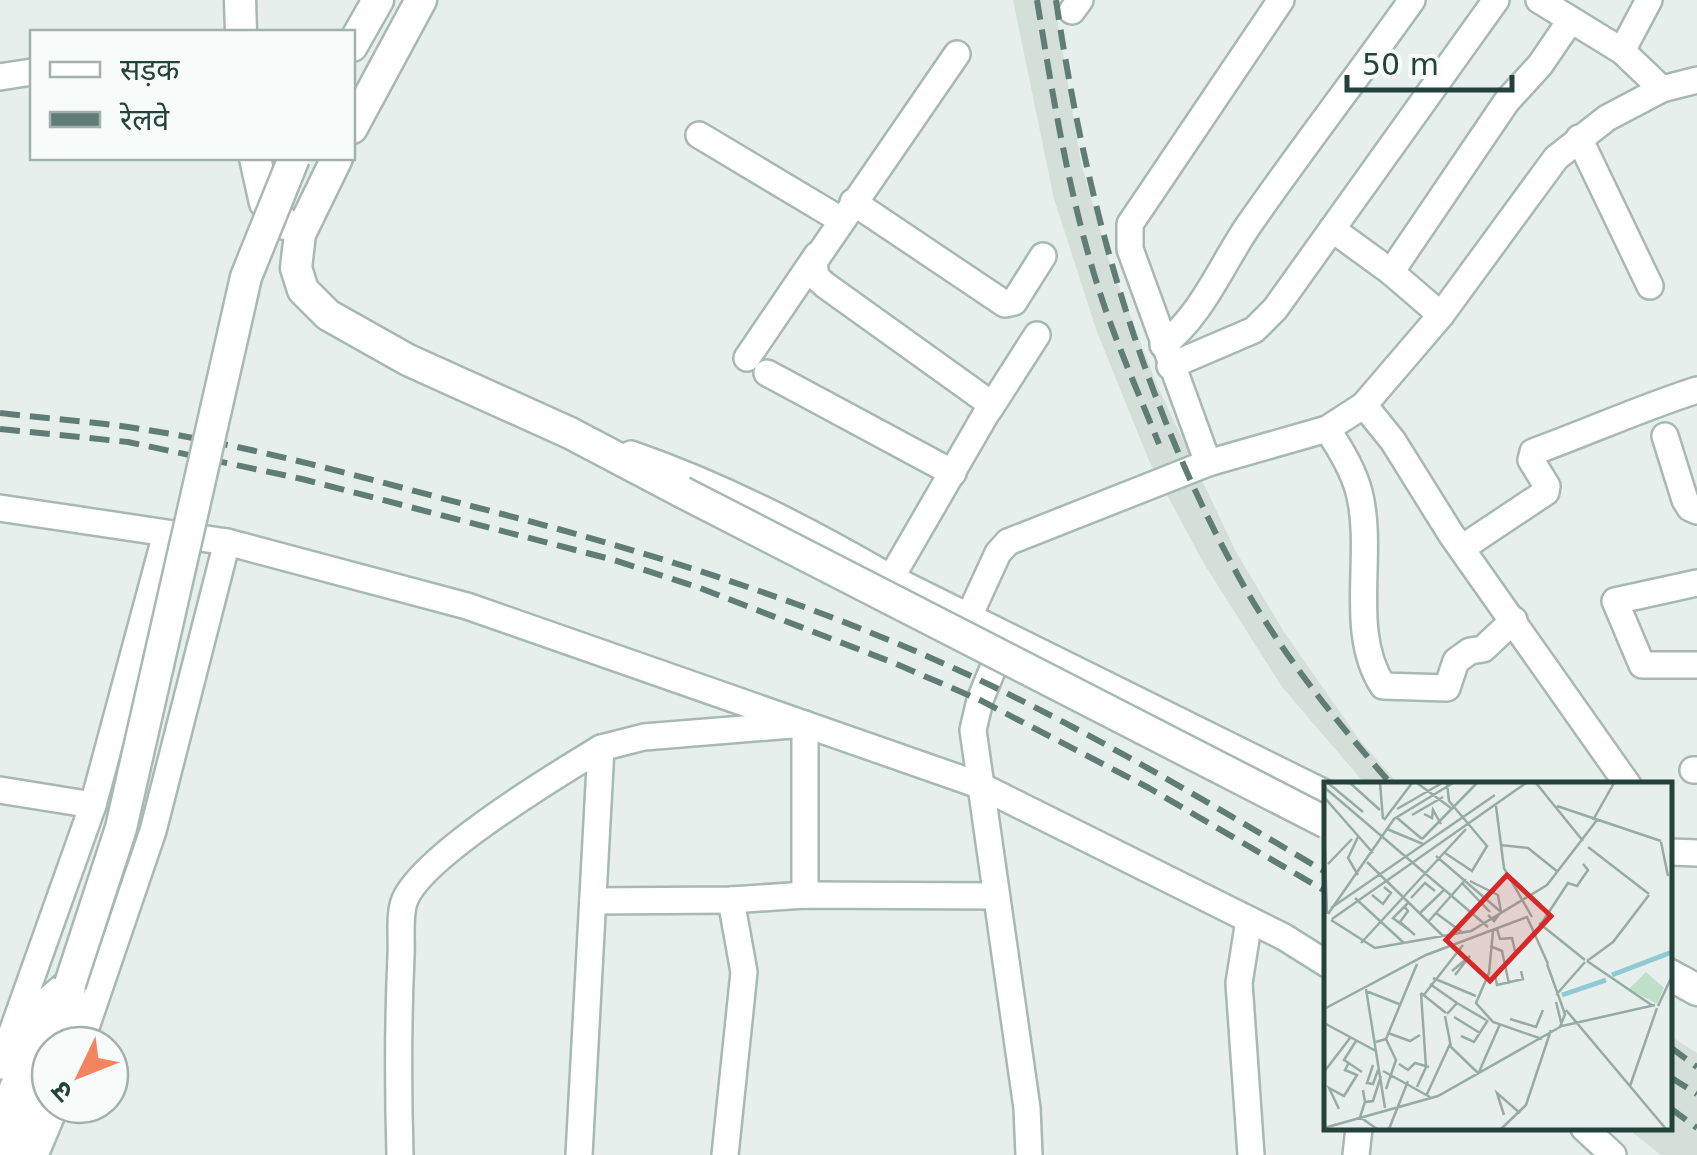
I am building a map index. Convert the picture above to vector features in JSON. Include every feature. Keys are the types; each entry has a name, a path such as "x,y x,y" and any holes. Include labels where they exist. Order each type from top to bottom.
{"street":[{"path":"240,0 242,30"},
{"path":"355,42 378,0"},
{"path":"355,123 422,0"},
{"path":"1208,463 1130,249 1130,224 1282,0"},
{"path":"1166,355 1248,227 1412,0"},
{"path":"1166,355 1254,330 1275,309 1496,0"},
{"path":"1622,51 1649,0"},
{"path":"1547,2 1570,21 1622,51 1662,89"},
{"path":"1391,272 1507,101 1540,65 1570,21"},
{"path":"953,472 757,366 818,254 956,54"},
{"path":"0,77 30,72"},
{"path":"970,614 998,553 1008,542 1208,463 1327,429 1364,405 1441,315 1544,173 1579,138 1662,89 1697,80"},
{"path":"699,135 847,211 1005,304 1014,302 1043,256"},
{"path":"1579,138 1650,286"},
{"path":"256,160 266,202 283,223 300,234"},
{"path":"63,1025 70,984 121,828 246,277 293,160"},
{"path":"335,160 300,234 296,268 304,290 328,315 408,360 570,433 1324,822"},
{"path":"1332,228 1441,315"},
{"path":"818,254 814,262 816,277 984,399 990,410"},
{"path":"891,578 1037,335"},
{"path":"1462,548 1546,492 1548,486 1531,460 1533,452 1567,442 1645,406 1697,390"},
{"path":"1364,405 1393,441 1462,548 1626,782"},
{"path":"1327,429 1342,451 1359,493 1366,633 1372,670 1383,686 1447,688 1456,661 1470,650 1484,649 1514,620"},
{"path":"570,433 691,475 1324,792"},
{"path":"1665,436 1685,500 1697,511"},
{"path":"0,508 227,542 467,606 979,786 1249,920 1324,962"},
{"path":"0,1066 92,805 166,534"},
{"path":"87,1025 153,832 227,542"},
{"path":"1697,583 1616,600 1642,665 1697,665"},
{"path":"1007,634 980,700 974,730 1027,1108 1030,1155"},
{"path":"400,1155 398,1006 404,902 418,882 454,847 538,786 601,748 644,737 805,724"},
{"path":"805,724 805,895"},
{"path":"579,1155 601,748"},
{"path":"0,790 92,805"},
{"path":"1672,852 1697,853"},
{"path":"593,901 805,895 996,896"},
{"path":"725,1155 744,972 731,900"},
{"path":"1249,920 1240,983 1250,1155"},
{"path":"1672,960 1697,974"},
{"path":"1672,976 1697,990"},
{"path":"0,1126 50,1001 70,984"},
{"path":"9,1155 30,1107"},
{"path":"35,1155 48,1125"},
{"path":"1356,1155 1360,1130"},
{"path":"1586,1130 1613,1155"}],"shaded area":[{"path":"1013,0 1054,0 1081,163 1108,258 1157,385 1235,550 1284,632 1358,738 1396,782 1363,782 1282,687 1203,562 1150,463 1097,332 1054,199"},
{"path":"1672,1037 1697,1053 1697,1155 1661,1155 1630,1130 1672,1130"}],"railway":[{"path":"1037,0 1082,233 1111,325 1159,444"},
{"path":"1056,0 1100,221 1120,293 1171,434 1235,570 1269,627 1328,709 1389,782"},
{"path":"0,413 128,427 259,452 541,524 737,583 865,630 1033,706 1324,871"},
{"path":"0,429 128,442 302,479 614,560 700,588 980,700 1149,788 1324,890"},
{"path":"1672,1048 1697,1067"},
{"path":"1672,1078 1697,1094"},
{"path":"1672,1109 1697,1128"}]}
